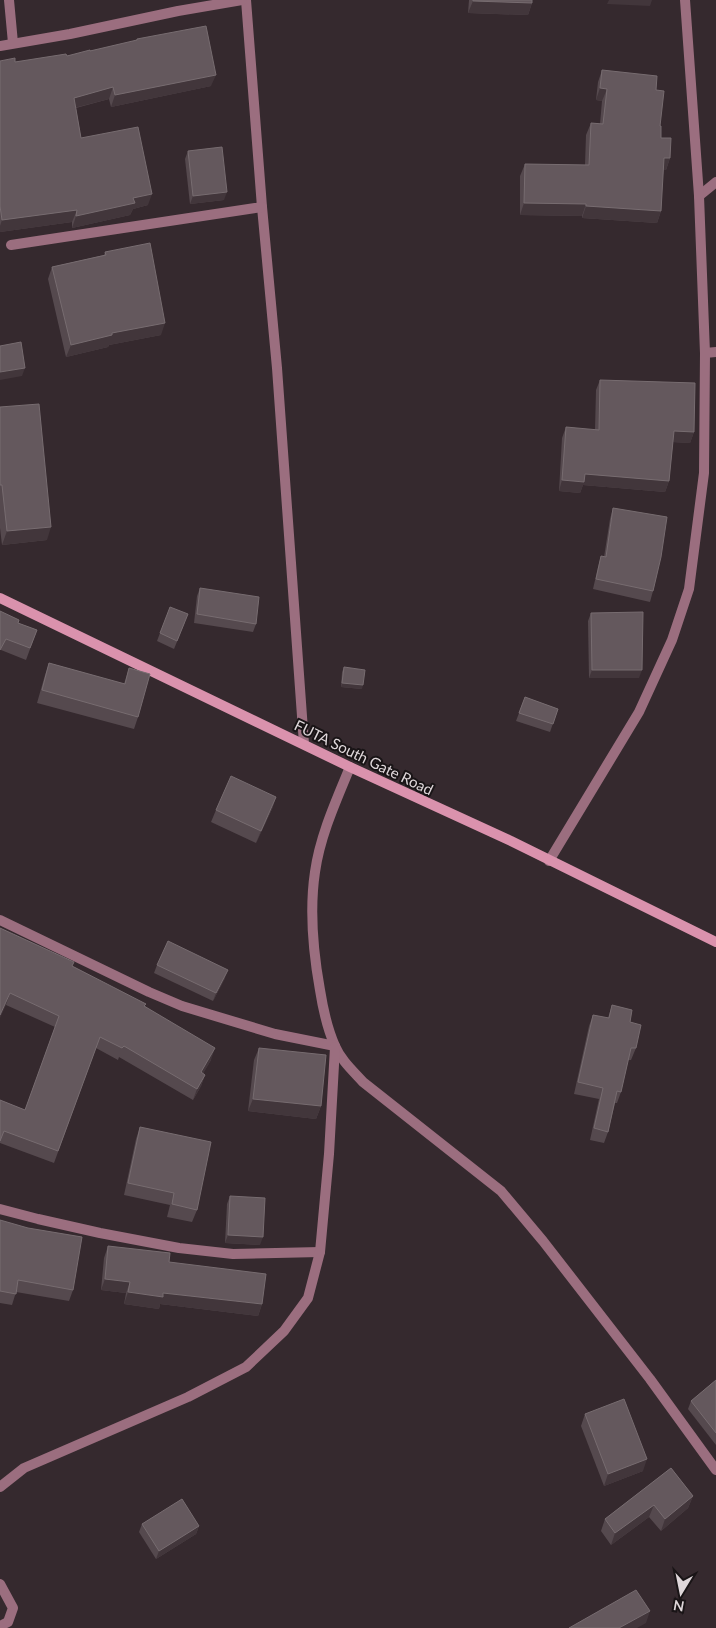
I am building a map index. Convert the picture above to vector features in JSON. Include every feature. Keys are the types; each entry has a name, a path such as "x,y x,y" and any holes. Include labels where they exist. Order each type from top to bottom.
{"main road":[{"name":"FUTA South Gate Road","path":"0,598 350,767 511,841 716,942"}],"street":[{"path":"9,0 14,43"},
{"path":"0,46 242,0"},
{"path":"246,0 262,207 278,368 304,744"},
{"path":"549,861 639,712 672,640 689,589 704,473 705,352 699,196 685,0"},
{"path":"699,196 716,182"},
{"path":"11,245 262,207"},
{"path":"705,352 716,352"},
{"path":"350,767 329,821 315,871 311,910 313,951 324,1012 335,1046 344,1062 363,1082 501,1191 543,1241 650,1379 716,1470"},
{"path":"0,920 182,1006 275,1034 335,1046"},
{"path":"0,1487 24,1468 188,1398 246,1367 284,1332 308,1298 320,1252 329,1154 335,1046"},
{"path":"0,1209 82,1229 178,1248 233,1254 320,1252"},
{"path":"0,1584 13,1608 8,1622 0,1626"}],"building":[{"path":"532,0 532,3 473,1"},
{"path":"206,26 216,75 115,95 113,87 74,98 81,138 138,127 152,194 133,198 135,203 76,216 77,210 2,220 0,206 0,61 15,58 15,62 66,54 67,56 137,39"},
{"path":"602,70 657,76 656,90 664,91 660,126 661,138 671,138 670,158 664,158 661,211 586,206 586,204 524,203 525,164 589,165 591,123 603,124 607,89 600,88"},
{"path":"222,147 227,192 193,196 188,151"},
{"path":"150,243 165,323 112,333 112,335 71,345 52,267 106,255 105,252"},
{"path":"21,342 25,368 0,372 0,346"},
{"path":"600,380 695,383 694,432 674,431 669,481 585,474 584,482 562,480 566,427 599,430"},
{"path":"39,404 51,527 7,531 2,485 0,485 0,407"},
{"path":"613,508 667,517 661,557 653,591 596,579 601,556 606,557"},
{"path":"200,588 259,597 256,624 197,614"},
{"path":"170,607 188,614 177,641 160,633"},
{"path":"0,611 19,620 18,623 37,630 30,648 6,639 0,650"},
{"path":"643,612 642,670 592,670 591,613"},
{"path":"49,663 125,684 129,668 150,674 138,717 42,690"},
{"path":"344,667 365,670 363,685 342,683"},
{"path":"525,697 558,709 553,724 519,713"},
{"path":"231,776 276,797 261,831 216,810"},
{"path":"0,928 74,962 72,966 146,1004 144,1006 215,1048 201,1072 205,1075 197,1089 124,1046 122,1048 100,1037 58,1151 4,1131 0,1141 0,1100 25,1110 59,1016 10,993 0,1015"},
{"path":"168,941 228,970 216,993 157,965"},
{"path":"612,1005 632,1010 630,1022 641,1025 636,1048 631,1048 621,1092 617,1091 608,1132 594,1128 603,1088 578,1082 593,1015 609,1018"},
{"path":"259,1048 326,1055 321,1106 253,1099"},
{"path":"140,1127 211,1142 197,1210 172,1204 174,1193 128,1183"},
{"path":"230,1196 265,1198 263,1237 228,1235"},
{"path":"0,1220 28,1228 82,1237 73,1290 18,1280 16,1294 0,1291"},
{"path":"108,1246 170,1253 169,1262 266,1274 262,1304 163,1293 163,1297 128,1292 130,1282 105,1279"},
{"path":"716,1380 716,1433 691,1401"},
{"path":"624,1399 647,1459 608,1474 585,1414"},
{"path":"671,1468 693,1496 665,1519 654,1505 615,1533 605,1519"},
{"path":"182,1499 199,1526 159,1551 142,1524"},
{"path":"636,1590 650,1611 619,1628 569,1628"}]}
